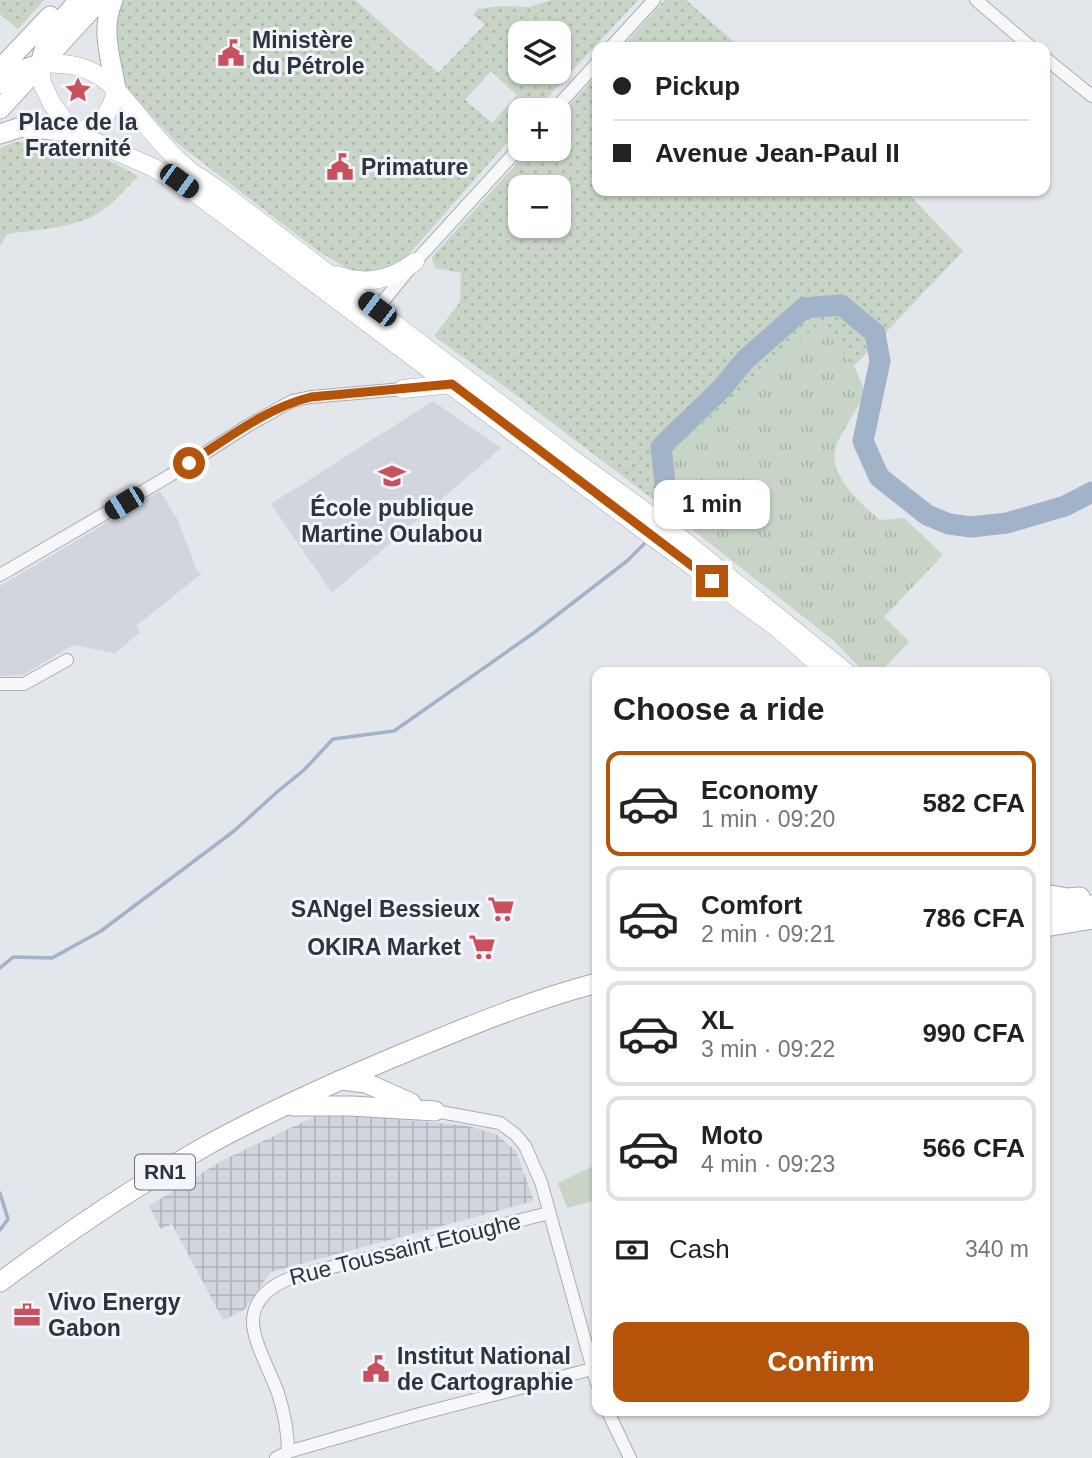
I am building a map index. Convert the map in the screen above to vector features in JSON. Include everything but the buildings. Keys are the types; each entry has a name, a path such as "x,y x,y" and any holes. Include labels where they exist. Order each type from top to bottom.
{"main road":[{"path":"0,69 65,0"},
{"path":"79,0 48,36 40,64 42,83 52,104 73,131 179,181 372,315 567,455 821,667"},
{"path":"0,109 100,0"},
{"path":"0,134 21,127 73,131 86,129 102,121 111,107 116,89 106,36 113,0"},
{"path":"0,85 15,72 40,64 69,64 104,77 190,170 324,270 414,355 657,530 839,667"},
{"path":"324,270 355,281 375,280 391,277 415,262"},
{"path":"403,389 416,379 418,374 414,355"},
{"path":"403,389 452,384"},
{"path":"1050,895 1067,898 1092,896"},
{"path":"1050,910 1092,905"},
{"path":"1050,924 1092,917"},
{"name":"RN1","path":"0,1283 97,1215 224,1136 407,1052 520,1006 592,984"},
{"path":"395,1104 397,1096 391,1087 392,1072 407,1052"},
{"path":"351,1078 357,1096 373,1105 395,1104"},
{"path":"285,1106 395,1104 435,1111"}],"street":[{"path":"616,42 654,0"},
{"path":"976,0 1025,42"},
{"path":"1050,62 1092,96"},
{"path":"565,98 592,68"},
{"path":"372,315 415,262 508,160"},
{"path":"0,575 292,401 403,389"},
{"path":"0,684 24,684 66,660"},
{"path":"282,1455 592,1369 534,1163 524,1146 509,1128 485,1118 435,1111"},
{"name":"Rue Toussaint Etoughe","path":"282,1455 285,1421 253,1320 265,1293 278,1282 296,1276 549,1213"},
{"path":"610,1416 630,1458"}],"shaded area":[{"name":"École publique Martine Oulabou","path":"433,401 501,448 332,593 271,504"},
{"path":"160,491 178,520 196,568 201,574 136,626 140,632 115,653 73,645 23,675 0,676 0,586"},
{"path":"346,1114 468,1126 496,1134 516,1151 534,1201 271,1272 243,1311 223,1320 172,1224 161,1229 149,1206 223,1160 316,1116"}],"green space":[{"path":"0,0 44,0 18,29 0,14"},
{"path":"120,0 355,0 438,73 485,24 473,15 478,9 500,6 529,7 551,0 638,0 599,42 592,42 592,50 571,72 571,21 508,21 508,84 560,84 547,98 514,98 517,95 491,71 465,100 492,123 508,105 508,142 409,254 397,266 380,271 355,273 318,251 177,143 139,103 121,79 113,41"},
{"path":"665,0 686,0 734,42 627,42"},
{"path":"592,81 592,196 910,196 963,251 854,366 820,324 672,452 679,519 434,336 460,302 461,273 435,268 432,257 519,161 571,161 571,104"},
{"path":"44,141 93,154 138,176 98,213 54,228 7,234 0,246 0,148 15,142"},
{"path":"820,323 854,366 866,393 836,445 835,460 842,480 880,520 904,518 943,555 884,617 909,642 885,667 859,667 834,641 679,519 671,452"},
{"path":"592,1166 592,1201 567,1208 558,1183"}],"waterway":[{"path":"669,517 661,447 721,389 745,360 804,308 841,305 875,333 880,361 863,441 879,477 927,515 949,524 971,527 1007,523 1065,506 1092,492"},
{"path":"0,968 13,957 52,958 101,931 234,831 304,770 333,739 394,731 535,632 627,561 647,541"},
{"path":"0,1193 8,1219 0,1230"}],"place":[{"name":"Ministère du Pétrole","path":"231,53"},
{"name":"Place de la Fraternité","path":"78,90"},
{"name":"Primature","path":"340,167"},
{"name":"École publique Martine Oulabou","path":"392,476"},
{"name":"SANgel Bessieux","path":"501,909"},
{"name":"OKIRA Market","path":"482,947"},
{"name":"Vivo Energy Gabon","path":"27,1315"},
{"name":"Institut National de Cartographie","path":"376,1369"}],"route":[{"path":"189,463 292,401 452,384 712,581"}]}
